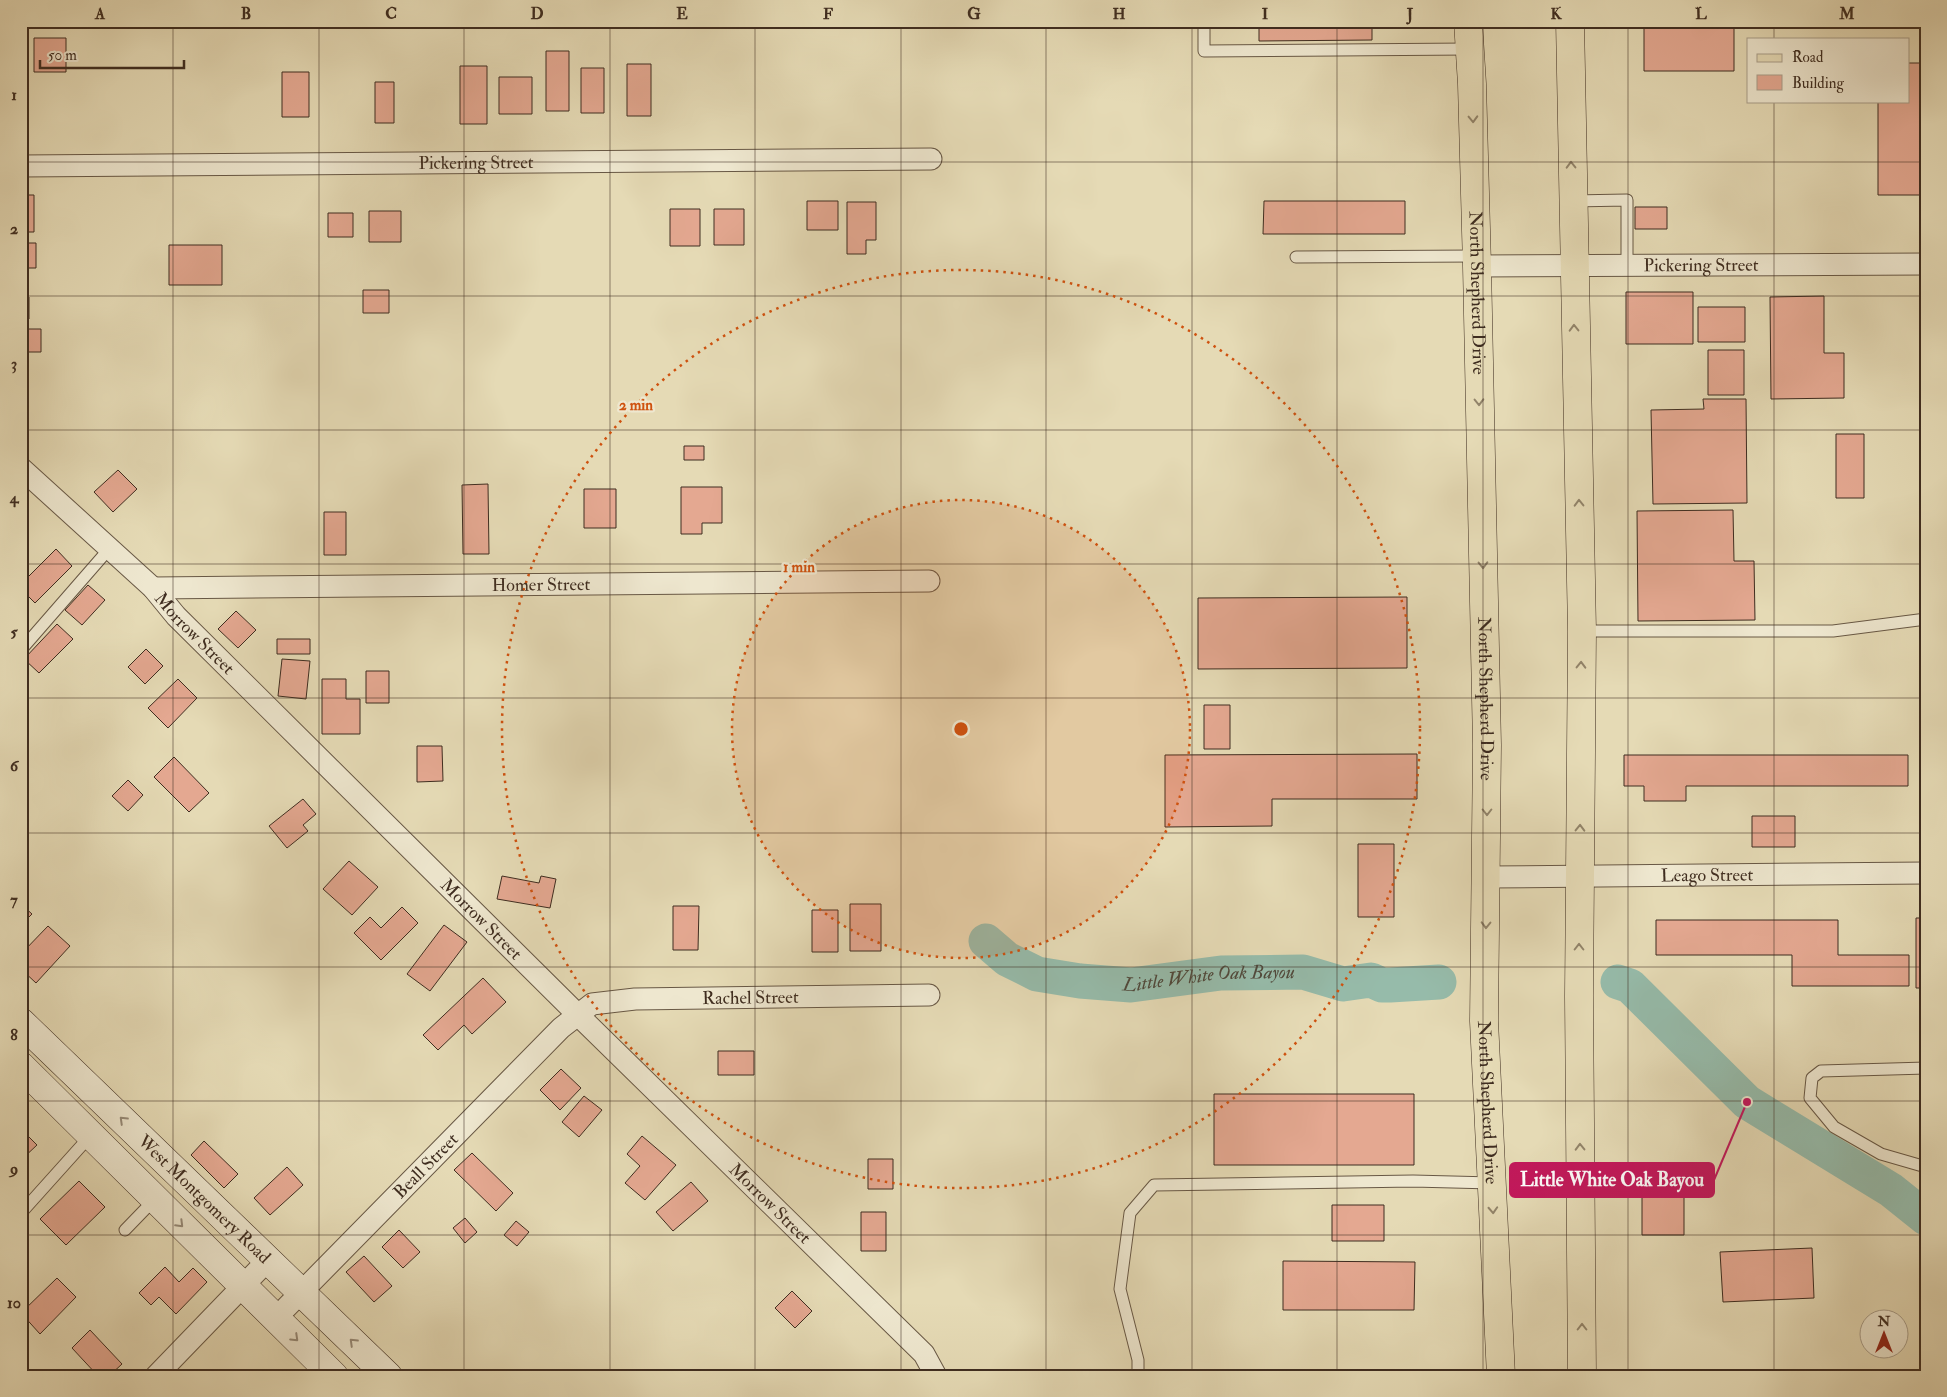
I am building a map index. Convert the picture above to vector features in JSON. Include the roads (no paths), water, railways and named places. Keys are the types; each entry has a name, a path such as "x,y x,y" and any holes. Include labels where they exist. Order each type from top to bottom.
{"main road":[{"name":"North Shepherd Drive","path":"1468,21 1476,261 1487,745 1484,1021 1501,1376"},
{"path":"1570,21 1573,266 1582,631 1579,876 1582,1376"},
{"name":"West Montgomery Road","path":"21,1022 388,1376"},
{"path":"30,1074 61,1060"},
{"name":"West Montgomery Road","path":"30,1074 334,1376"}],"street":[{"name":"Pickering Street","path":"21,166 931,160"},
{"name":"Pickering Street","path":"1476,261 1573,266 1926,264"},
{"name":"Morrow Street","path":"21,468 152,588 176,616 577,1014 924,1354 936,1376"},
{"name":"Homer Street","path":"152,588 929,581"},
{"name":"Leago Street","path":"1487,876 1926,873"},
{"name":"Rachel Street","path":"577,1014 592,1004 636,999 929,995"},
{"name":"Beall Street","path":"275,1319 577,1014"},
{"path":"156,1376 268,1260"}],"lane":[{"path":"1204,21 1204,51 1469,49"},
{"path":"1572,201 1627,200 1627,266"},
{"path":"1296,257 1476,261"},
{"path":"21,650 109,548"},
{"path":"1582,631 1833,632 1926,619"},
{"path":"1926,1068 1821,1071 1812,1078 1810,1098 1834,1127 1881,1154 1926,1167"},
{"path":"21,1213 91,1135"},
{"path":"1138,1376 1138,1360 1120,1289 1130,1212 1154,1185 1413,1181 1492,1183"},
{"path":"125,1230 155,1199"}],"waterway":[{"name":"Little White Oak Bayou","path":"986,941 1007,959 1037,974 1080,981 1131,985 1221,973 1303,972 1343,984 1371,980 1382,985 1439,982"},
{"name":"Little White Oak Bayou","path":"1618,982 1630,986 1747,1102 1891,1190 1926,1218"}],"place":[{"name":"Little White Oak Bayou","path":"1747,1102"}]}
